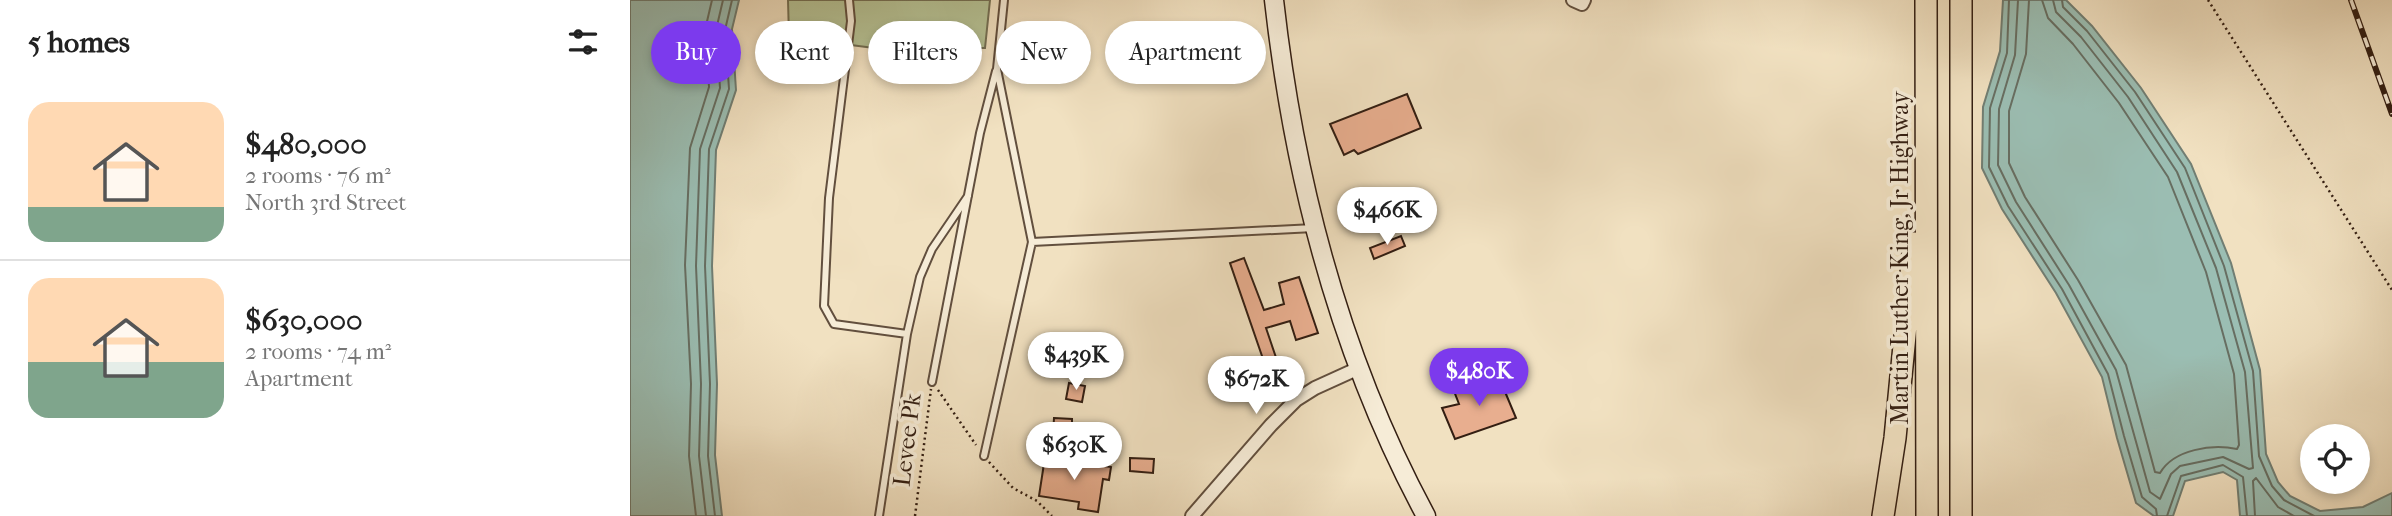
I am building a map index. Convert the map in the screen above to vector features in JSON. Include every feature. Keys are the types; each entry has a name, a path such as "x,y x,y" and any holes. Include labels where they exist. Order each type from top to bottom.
{"highway":[{"name":"Martin Luther King, Jr Highway","path":"1926,0 1927,516"},
{"path":"1961,0 1961,516"},
{"path":"1883,516 1895,438 1925,140"}],"main road":[{"path":"1274,0 1282,73 1302,177 1330,280 1359,368 1387,438 1426,516"}],"street":[{"path":"1192,516 1270,425 1296,400 1359,368"}],"lane":[{"path":"849,0 851,21 829,198 824,306 834,324 907,334"},
{"path":"1002,21 1004,0"},
{"path":"932,382 980,133 996,73"},
{"path":"984,456 1032,242 1000,84"},
{"path":"879,516 907,334 920,277 932,248 968,196"},
{"path":"1032,242 1316,227"}],"path":[{"path":"2208,0 2392,290"},
{"name":"Levee Pk","path":"932,382 984,456 1013,488 1037,501 1052,516"},
{"name":"Levee Pk","path":"915,516 932,382"}],"green space":[{"path":"788,0 990,0 985,48 982,48 982,21 868,21 868,47 854,45 854,21 789,21"}],"water":[{"path":"630,0 739,0 734,21 651,21 651,84 736,84 716,150 712,266 717,384 715,455 722,516 630,516"},
{"path":"2003,0 2066,0 2092,26 2141,88 2191,164 2231,263 2260,370 2266,454 2278,482 2290,496 2320,511 2363,507 2392,493 2392,516 2240,516 2237,480 2223,472 2185,481 2173,516 2154,516 2136,503 2102,377 2056,293 2002,209 1982,168 1983,107 2000,51"}],"building":[{"path":"1407,94 1421,128 1358,154 1354,150 1344,155 1330,124"},
{"path":"1401,236 1405,246 1374,259 1370,248"},
{"path":"1244,258 1264,310 1284,304 1279,283 1299,277 1318,333 1296,340 1290,321 1266,328 1284,381 1272,385 1230,263"},
{"path":"1498,375 1516,418 1455,439 1442,408 1459,404 1454,391"},
{"path":"1069,383 1085,386 1082,402 1066,399"},
{"path":"1054,418 1072,419 1072,436 1053,435"},
{"path":"1045,457 1111,467 1109,480 1103,479 1098,512 1078,509 1079,502 1039,496"},
{"path":"1130,458 1154,459 1153,473 1130,471"}],"railway":[{"path":"2351,0 2392,114"}]}
